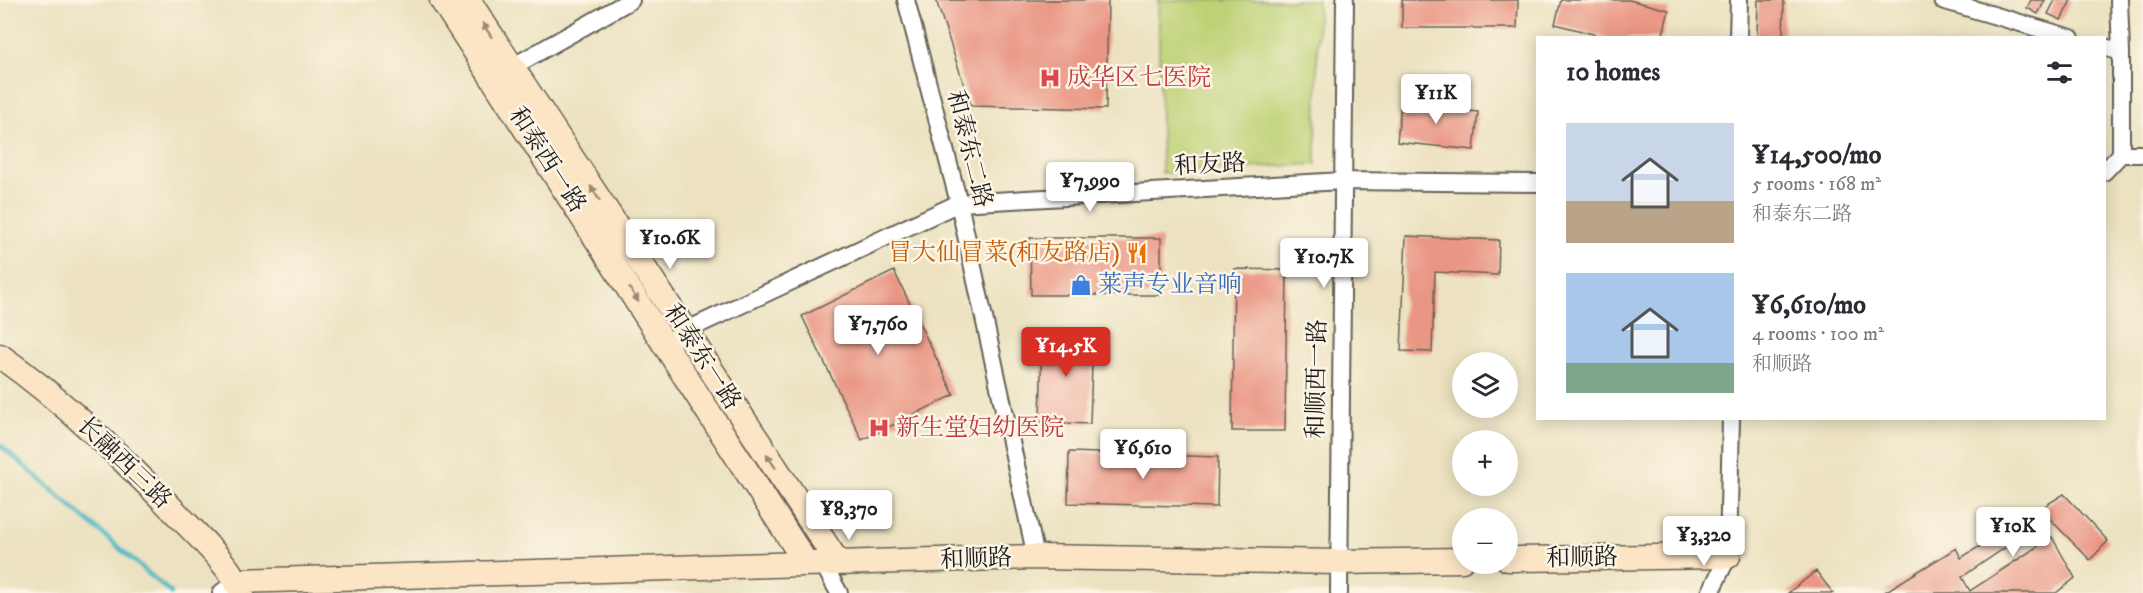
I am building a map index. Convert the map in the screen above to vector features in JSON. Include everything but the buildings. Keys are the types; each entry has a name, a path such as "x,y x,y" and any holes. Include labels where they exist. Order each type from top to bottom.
{"street":[{"name":"和泰西一路","path":"442,0 502,72 665,344 822,563"},
{"name":"和泰东一路","path":"468,0 502,72 685,331 822,563"},
{"path":"502,72 631,0"},
{"name":"和泰东二路","path":"906,0 959,203 1036,557"},
{"path":"1738,36 1739,0"},
{"path":"1942,0 2064,36"},
{"path":"2119,0 2113,49 2121,154"},
{"name":"和顺西一路","path":"1339,593 1345,8"},
{"path":"2106,170 2121,154 2143,154"},
{"name":"和友路","path":"665,344 685,331 959,203 1343,181 1536,183"},
{"name":"长融西三路","path":"0,356 105,441 197,534 234,589"},
{"path":"1710,593 1728,556 1731,420"},
{"name":"和顺路","path":"1518,559 1728,556"},
{"name":"和顺路","path":"234,589 822,563 1036,557 1339,562 1452,560"},
{"path":"822,563 839,593"}],"green space":[{"path":"1158,0 1318,0 1316,164 1162,173"}],"waterway":[{"path":"0,445 171,593"}],"place":[{"name":"成华区七医院","path":"1050,78"},
{"name":"冒大仙冒菜(和友路店)","path":"1137,253"},
{"name":"莱声专业音响","path":"1081,285"},
{"name":"新生堂妇幼医院","path":"879,428"}]}
